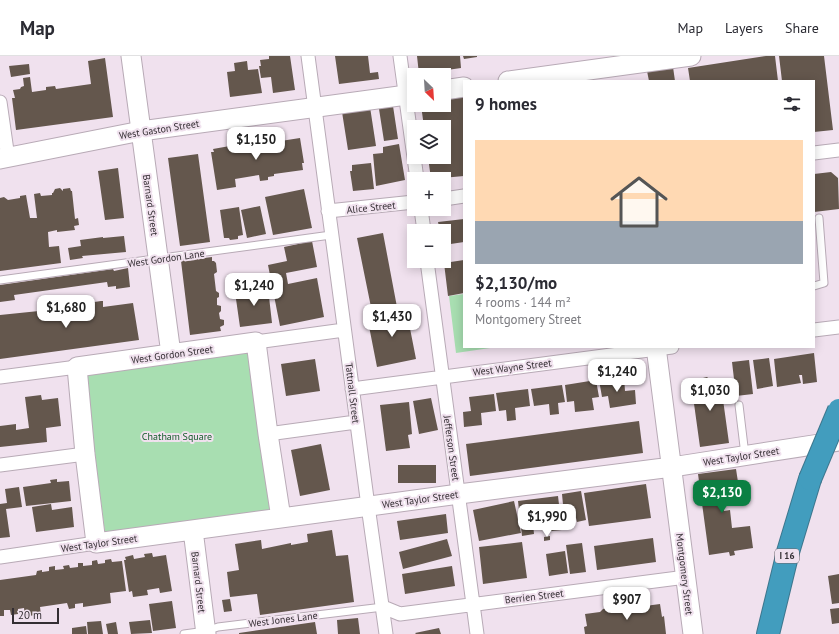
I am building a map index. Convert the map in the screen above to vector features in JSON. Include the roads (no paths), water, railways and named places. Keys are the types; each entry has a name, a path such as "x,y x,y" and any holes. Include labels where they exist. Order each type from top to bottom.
{"highway":[{"name":"I 16","path":"768,634 788,552 810,479 839,410"}],"street":[{"name":"Barnard Street","path":"131,56 171,354"},
{"name":"Tattnall Street","path":"308,56 356,422 386,634"},
{"path":"400,56 407,83"},
{"path":"517,80 621,68 691,56"},
{"path":"451,89 463,87"},
{"name":"West Gaston Street","path":"4,158 141,131 407,94"},
{"path":"0,102 4,158"},
{"path":"411,112 416,172"},
{"path":"815,152 839,150"},
{"path":"451,198 463,196"},
{"name":"Alice Street","path":"328,211 407,203"},
{"name":"Jefferson Street","path":"428,268 477,634"},
{"path":"815,330 839,327"},
{"name":"West Gordon Street","path":"0,377 344,330"},
{"path":"256,342 281,518"},
{"name":"West Wayne Street","path":"352,389 662,348"},
{"name":"Montgomery Street","path":"662,348 672,467 693,634"},
{"path":"77,367 85,454 96,543"},
{"path":"268,434 356,422"},
{"name":"West Taylor Street","path":"0,557 368,506 672,467 839,441"},
{"path":"0,465 85,454"},
{"name":"Barnard Street","path":"192,530 206,632"},
{"name":"Berrien Street","path":"383,607 400,614 473,603 686,577"}],"lane":[{"path":"815,286 824,283 819,218"},
{"name":"West Gordon Lane","path":"0,280 331,235"},
{"path":"739,405 745,456"},
{"name":"West Jones Lane","path":"184,634 206,632 218,626 383,607"}],"park label":[{"name":"Chatham Square","path":"177,436"}]}
